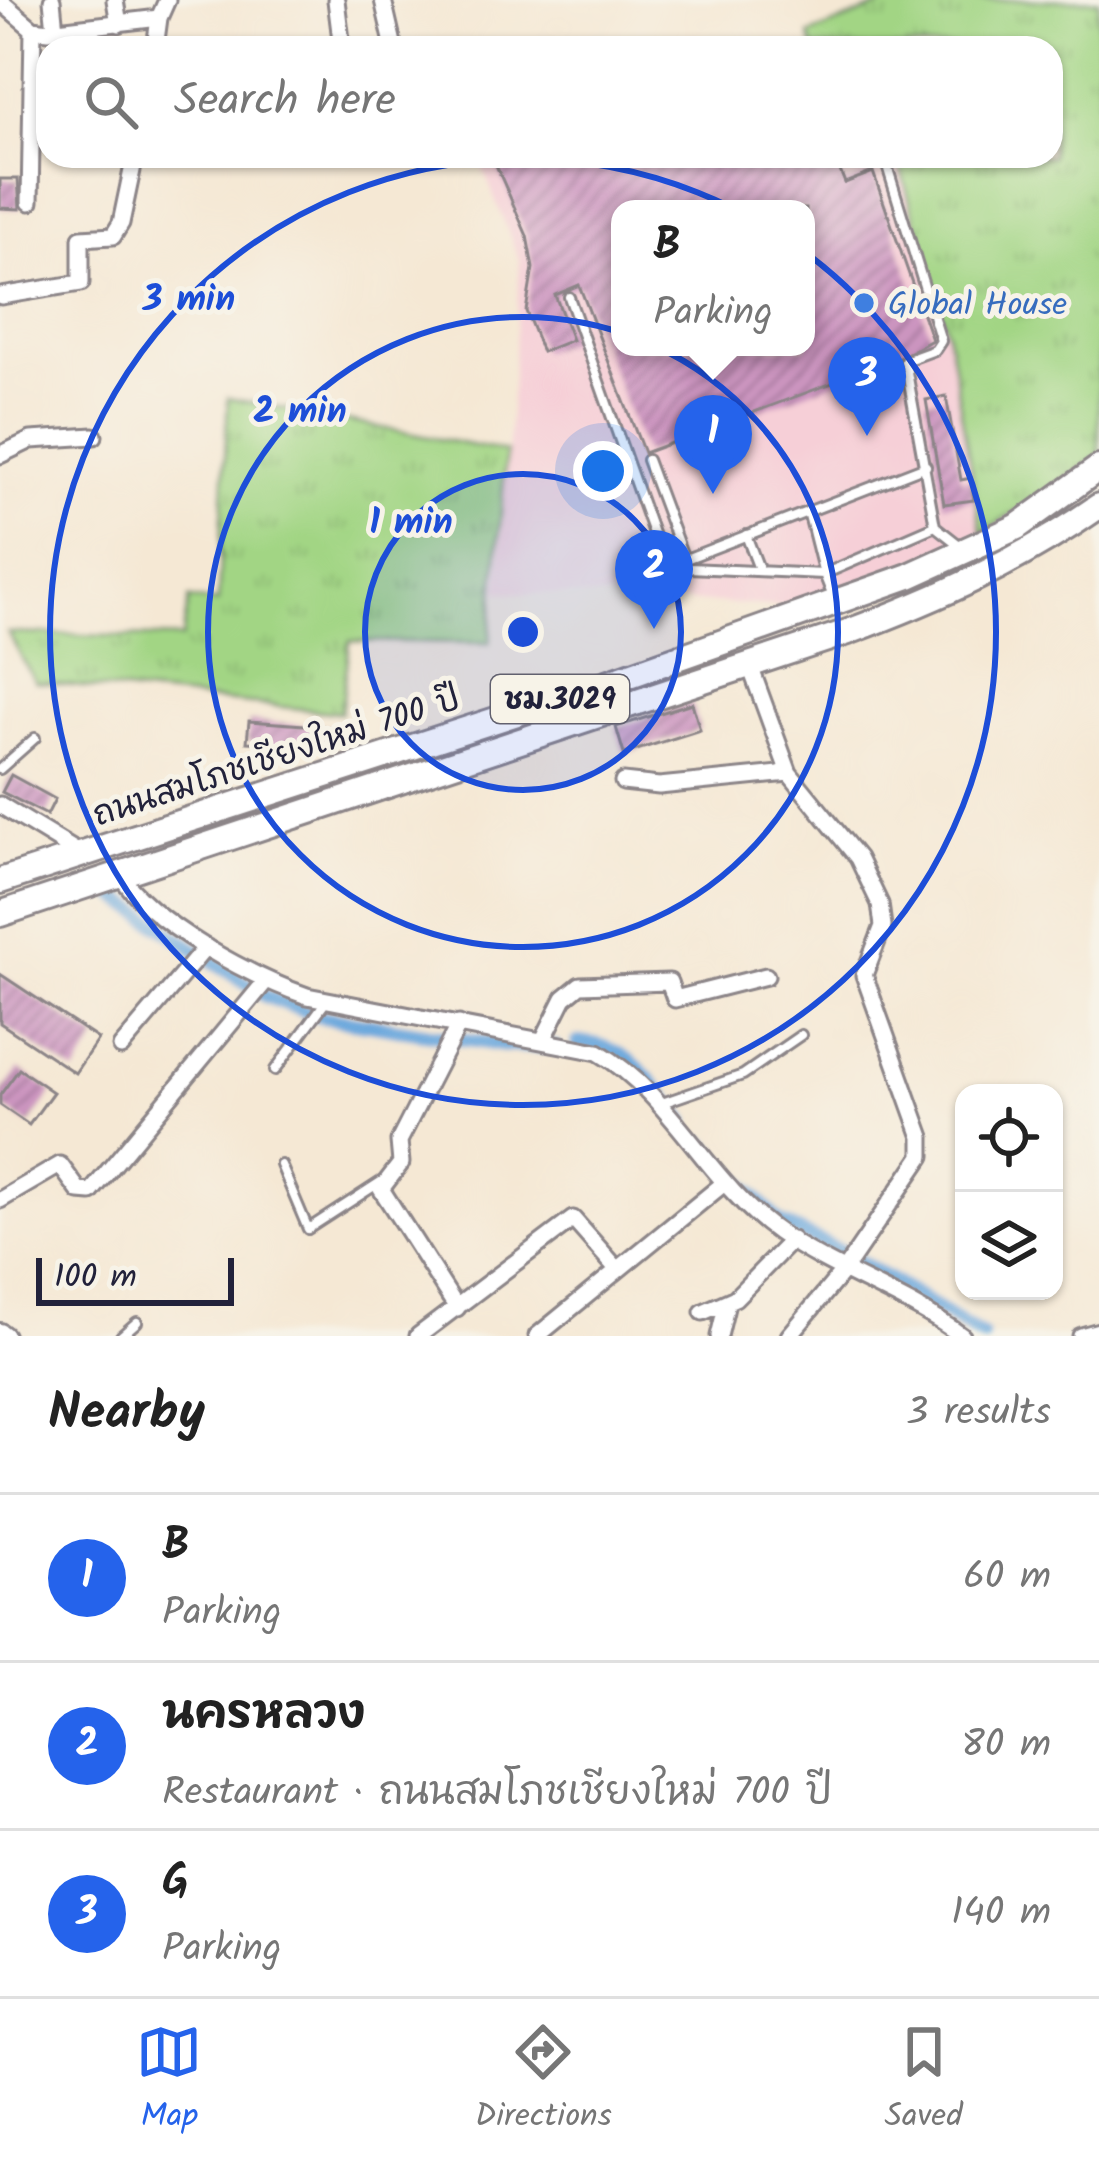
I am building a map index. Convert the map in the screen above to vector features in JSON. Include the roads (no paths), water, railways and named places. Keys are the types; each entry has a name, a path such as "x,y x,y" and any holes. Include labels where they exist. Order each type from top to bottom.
{"main road":[{"name":"ถนนสมโภชเชียงใหม่ 700 ปี","path":"0,881 582,692 835,602 968,552 1017,527 1099,468"},
{"name":"ถนนสมโภชเชียงใหม่ 700 ปี","path":"0,914 750,666 951,594 1026,557 1099,506"}],"street":[{"path":"52,0 55,30"},
{"path":"115,0 118,24"},
{"path":"157,36 167,0"},
{"path":"337,0 341,36"},
{"path":"383,0 391,36"},
{"path":"0,2 33,29 159,18"},
{"path":"30,202 33,29"},
{"path":"1,296 81,283 81,238 113,236 121,223 132,168"},
{"path":"0,455 31,440 94,436"},
{"path":"750,666 789,773 858,858 880,904 883,926 864,975 922,1137 922,1156 861,1246 789,1336"},
{"path":"623,782 644,787 789,773"},
{"path":"0,805 79,853"},
{"path":"118,872 137,894 206,946 266,982 327,1000 598,1052 631,1072 662,1104 723,1184 792,1240 938,1329 962,1336"},
{"path":"121,1047 206,946"},
{"path":"544,1038 564,998 589,982 669,982 675,999 766,976"},
{"path":"0,1200 59,1165 79,1191 91,1192 266,982"},
{"path":"457,1308 385,1196 383,1180 401,1163 400,1141 459,1024"},
{"path":"537,1336 723,1184"},
{"path":"418,1336 572,1219 618,1270"},
{"path":"703,1312 727,1303 792,1240"},
{"path":"719,1336 727,1303"},
{"path":"1081,1336 1099,1331"}],"lane":[{"path":"888,168 940,341 934,350 905,361 935,526 968,552"},
{"path":"568,297 665,567"},
{"path":"647,460 684,559"},
{"path":"665,567 926,466"},
{"path":"808,511 835,602"},
{"path":"665,567 824,574 935,526"},
{"path":"746,535 759,569"},
{"path":"0,770 35,738"},
{"path":"275,1070 327,1000"},
{"path":"662,1104 743,1076 801,1035"},
{"path":"281,1165 308,1228 316,1228 383,1180"},
{"path":"121,1336 136,1322"}],"waterway":[{"path":"108,891 265,996 317,1016 506,1046 555,1047"},
{"path":"578,1043 611,1049 625,1058 651,1080 684,1121"},
{"path":"702,1143 780,1223 849,1255 982,1336"}],"place":[{"name":"Global House","path":"864,303"},
{"name":"G","path":"867,436"},
{"name":"B","path":"713,494"},
{"name":"นครหลวง","path":"654,629"}]}
